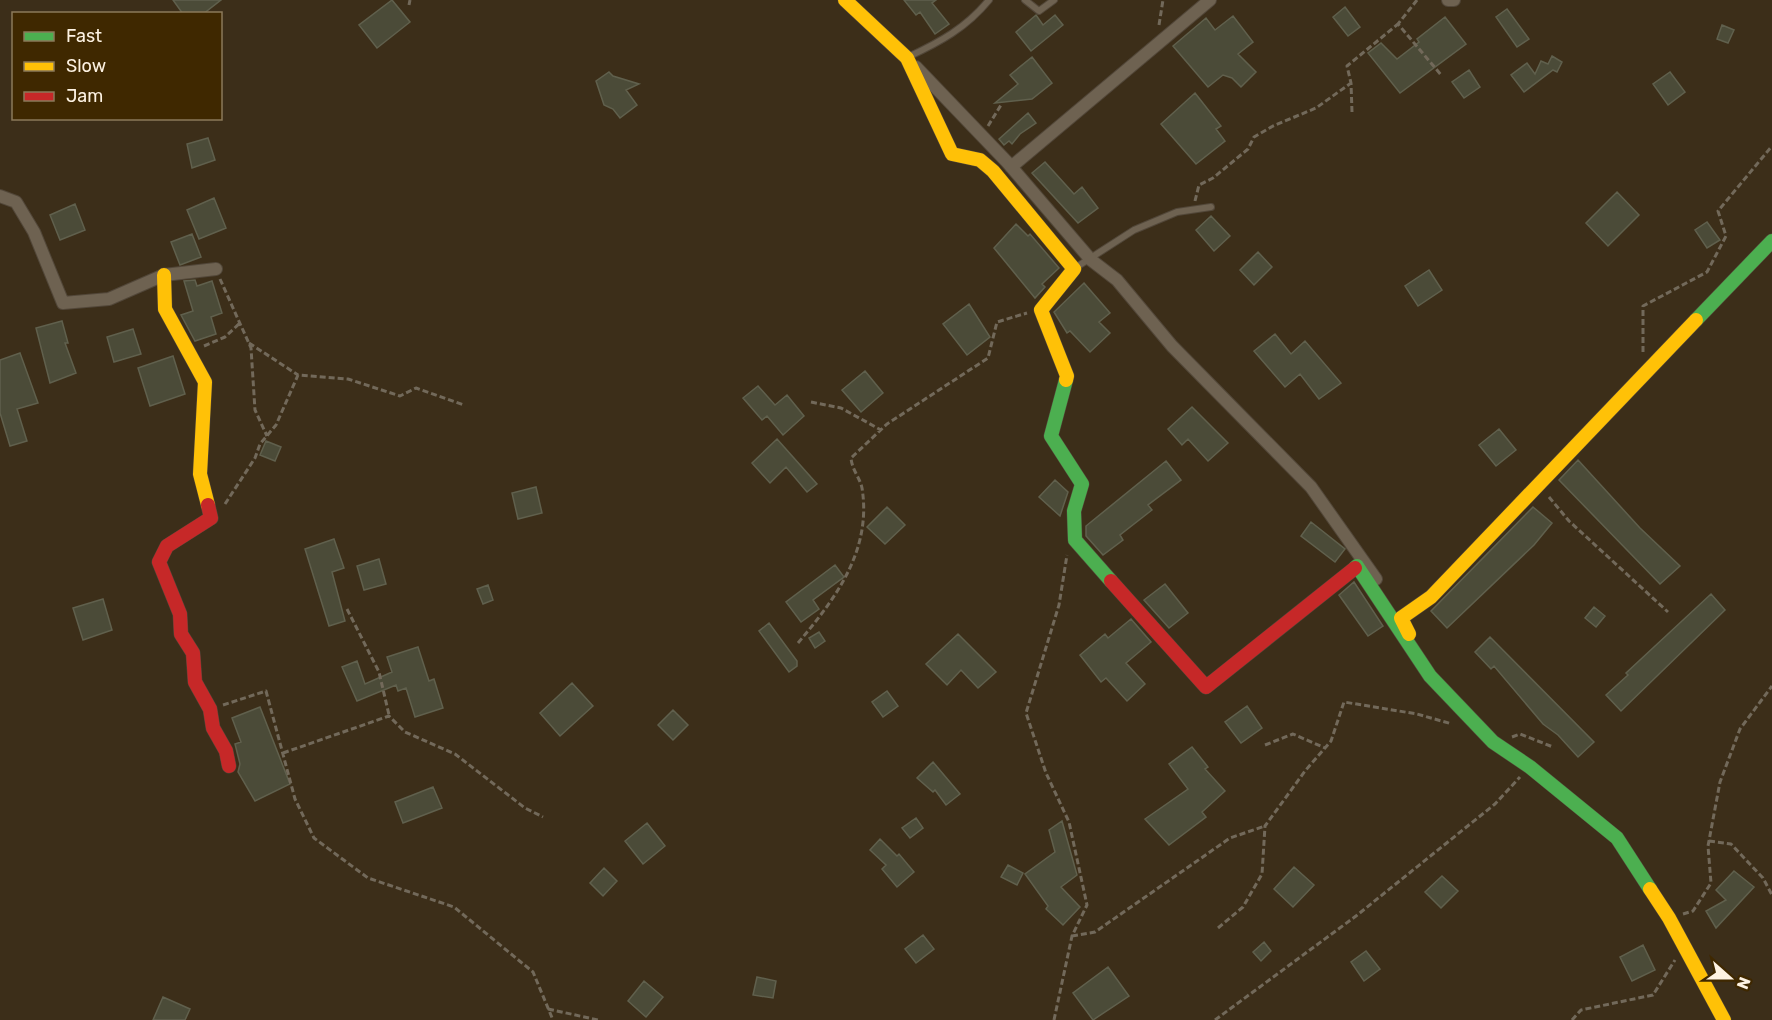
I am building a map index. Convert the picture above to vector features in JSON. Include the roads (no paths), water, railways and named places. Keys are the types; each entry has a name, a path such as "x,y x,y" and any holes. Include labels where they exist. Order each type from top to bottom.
{"street":[{"path":"845,0 907,58 1011,166 1091,261 1117,280 1172,346 1311,487 1359,552 1401,618 1430,676"},
{"path":"1011,166 1210,0"},
{"path":"1448,0 1454,0"},
{"path":"907,58 952,154 980,160 993,171 1074,269 1041,310 1067,376 1051,436 1082,484 1074,511 1075,540 1206,687 1357,566 1430,676 1493,742 1530,767 1617,838 1669,918 1724,1020"},
{"path":"0,196 16,202 34,232 63,303 109,299 164,275 216,269"},
{"path":"1401,618 1431,597 1534,487 1630,393 1772,241"},
{"path":"164,275 165,309 204,382 200,474 211,518 167,546 159,562 180,614 181,634 193,653 195,682 210,709 213,728 226,751 229,766"}],"lane":[{"path":"907,58 952,35 975,16 989,0"},
{"path":"1025,0 1039,11 1054,0"},
{"path":"1074,269 1091,261 1134,230 1177,212 1211,207"}]}
